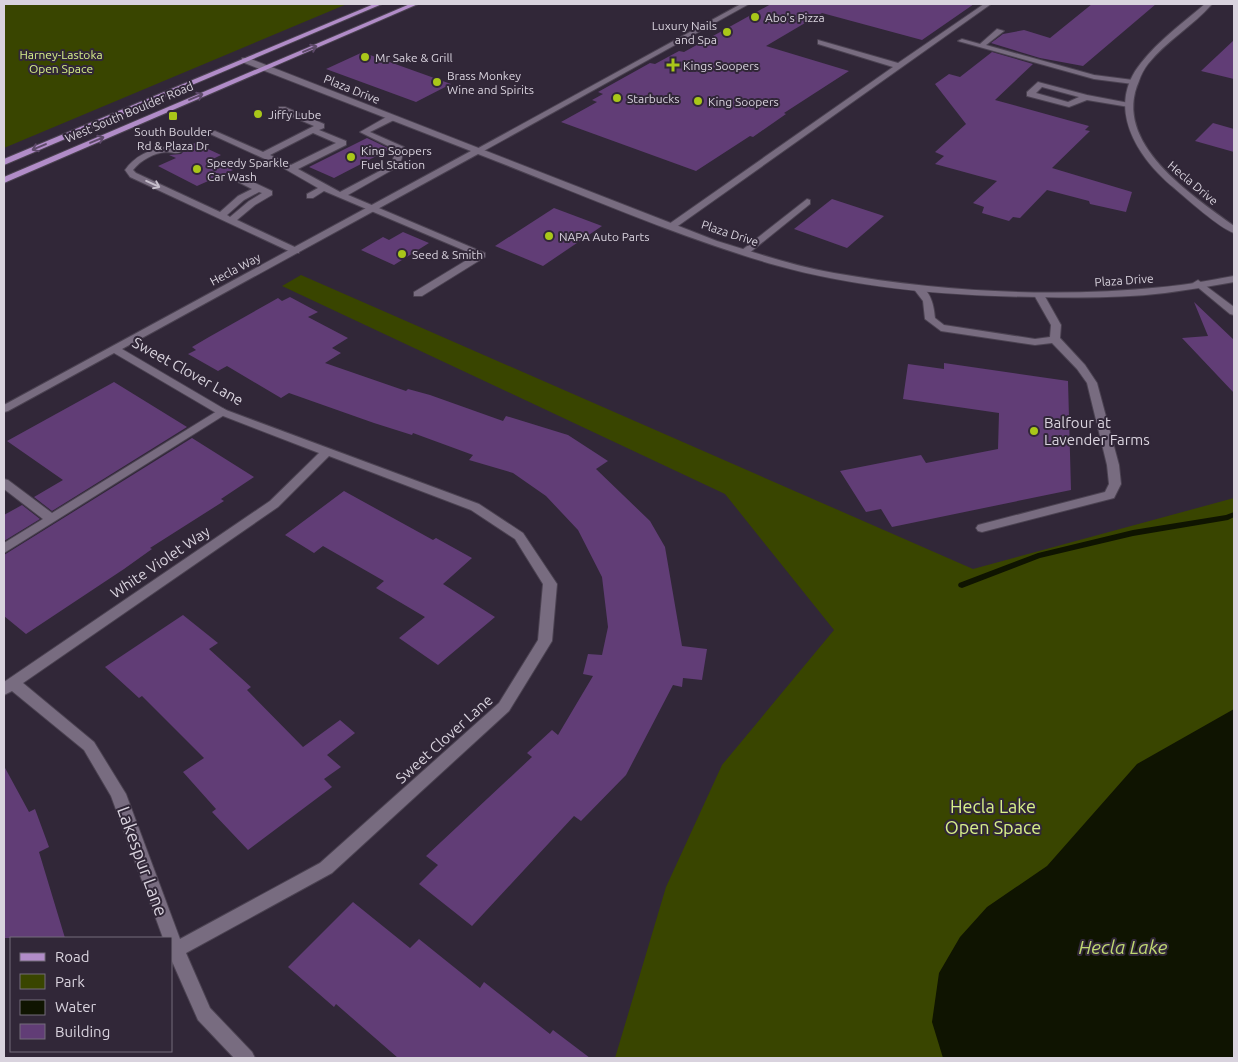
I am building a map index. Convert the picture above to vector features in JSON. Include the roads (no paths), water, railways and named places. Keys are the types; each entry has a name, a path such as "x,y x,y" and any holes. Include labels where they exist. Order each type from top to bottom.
{"main road":[{"name":"West South Boulder Road","path":"4,162 379,4"},
{"name":"West South Boulder Road","path":"4,180 416,4"}],"street":[{"name":"Hecla Way","path":"4,409 746,4"},
{"path":"672,226 712,196 988,4"},
{"name":"Hecla Drive","path":"1209,4 1143,64 1133,82 1128,119 1139,145 1163,175 1234,230"},
{"path":"981,46 1000,31"},
{"path":"962,41 1094,77 1133,82"},
{"path":"821,42 899,66"},
{"name":"Plaza Drive","path":"245,60 672,226 745,252 833,276 918,288 1004,294 1090,296 1164,290 1234,279"},
{"path":"1086,97 1069,105 1030,94 1041,84 1086,97 1129,105"},
{"path":"263,155 321,126 282,109"},
{"path":"291,170 391,118"},
{"path":"312,130 353,137 401,149 400,156 394,166 341,195"},
{"path":"212,133 263,155 324,188 482,255 418,294"},
{"path":"178,151 171,149 160,150 133,163 129,170 133,175 296,251"},
{"path":"231,220 252,203 269,193 235,177"},
{"path":"221,216 242,198 259,188"},
{"path":"310,196 324,188"},
{"path":"745,252 807,202"},
{"path":"1198,284 1234,312"},
{"path":"918,288 928,301 930,319 941,328 1035,342 1055,339"},
{"path":"982,528 1110,495 1114,484 1113,465 1092,383 1081,367 1055,339 1056,325 1039,295"},
{"name":"Sweet Clover Lane","path":"115,349 222,412 474,507 519,536 550,584 545,641 504,707 326,868 176,950"},
{"path":"4,549 222,412"},
{"name":"White Violet Way","path":"8,686 274,504 327,451"},
{"path":"4,483 52,519"},
{"name":"Lakespur Lane","path":"8,686 89,746 118,794 171,937"},
{"name":"Lakespur Lane","path":"172,939 204,1014 246,1058"}],"water":[{"name":"Hecla Lake","path":"1234,709 1234,1058 943,1058 932,1022 939,973 960,937 987,907 1047,866 1137,764"}],"waterway":[{"path":"962,585 1038,556 1133,533 1228,517 1234,514"}],"place":[{"name":"Abo's Pizza","path":"755,17"},
{"name":"Luxury Nails and Spa","path":"727,32"},
{"name":"Mr Sake & Grill","path":"365,57"},
{"name":"Kings Soopers","path":"673,65"},
{"name":"Brass Monkey Wine and Spirits","path":"437,82"},
{"name":"Starbucks","path":"617,98"},
{"name":"King Soopers","path":"698,101"},
{"name":"Jiffy Lube","path":"258,114"},
{"name":"South Boulder Rd & Plaza Dr","path":"173,116"},
{"name":"King Soopers Fuel Station","path":"351,157"},
{"name":"Speedy Sparkle Car Wash","path":"197,169"},
{"name":"NAPA Auto Parts","path":"549,236"},
{"name":"Seed & Smith","path":"402,254"},
{"name":"Balfour at Lavender Farms","path":"1034,431"}],"park label":[{"name":"Harney-Lastoka Open Space","path":"61,61"},
{"name":"Hecla Lake Open Space","path":"993,816"}]}
